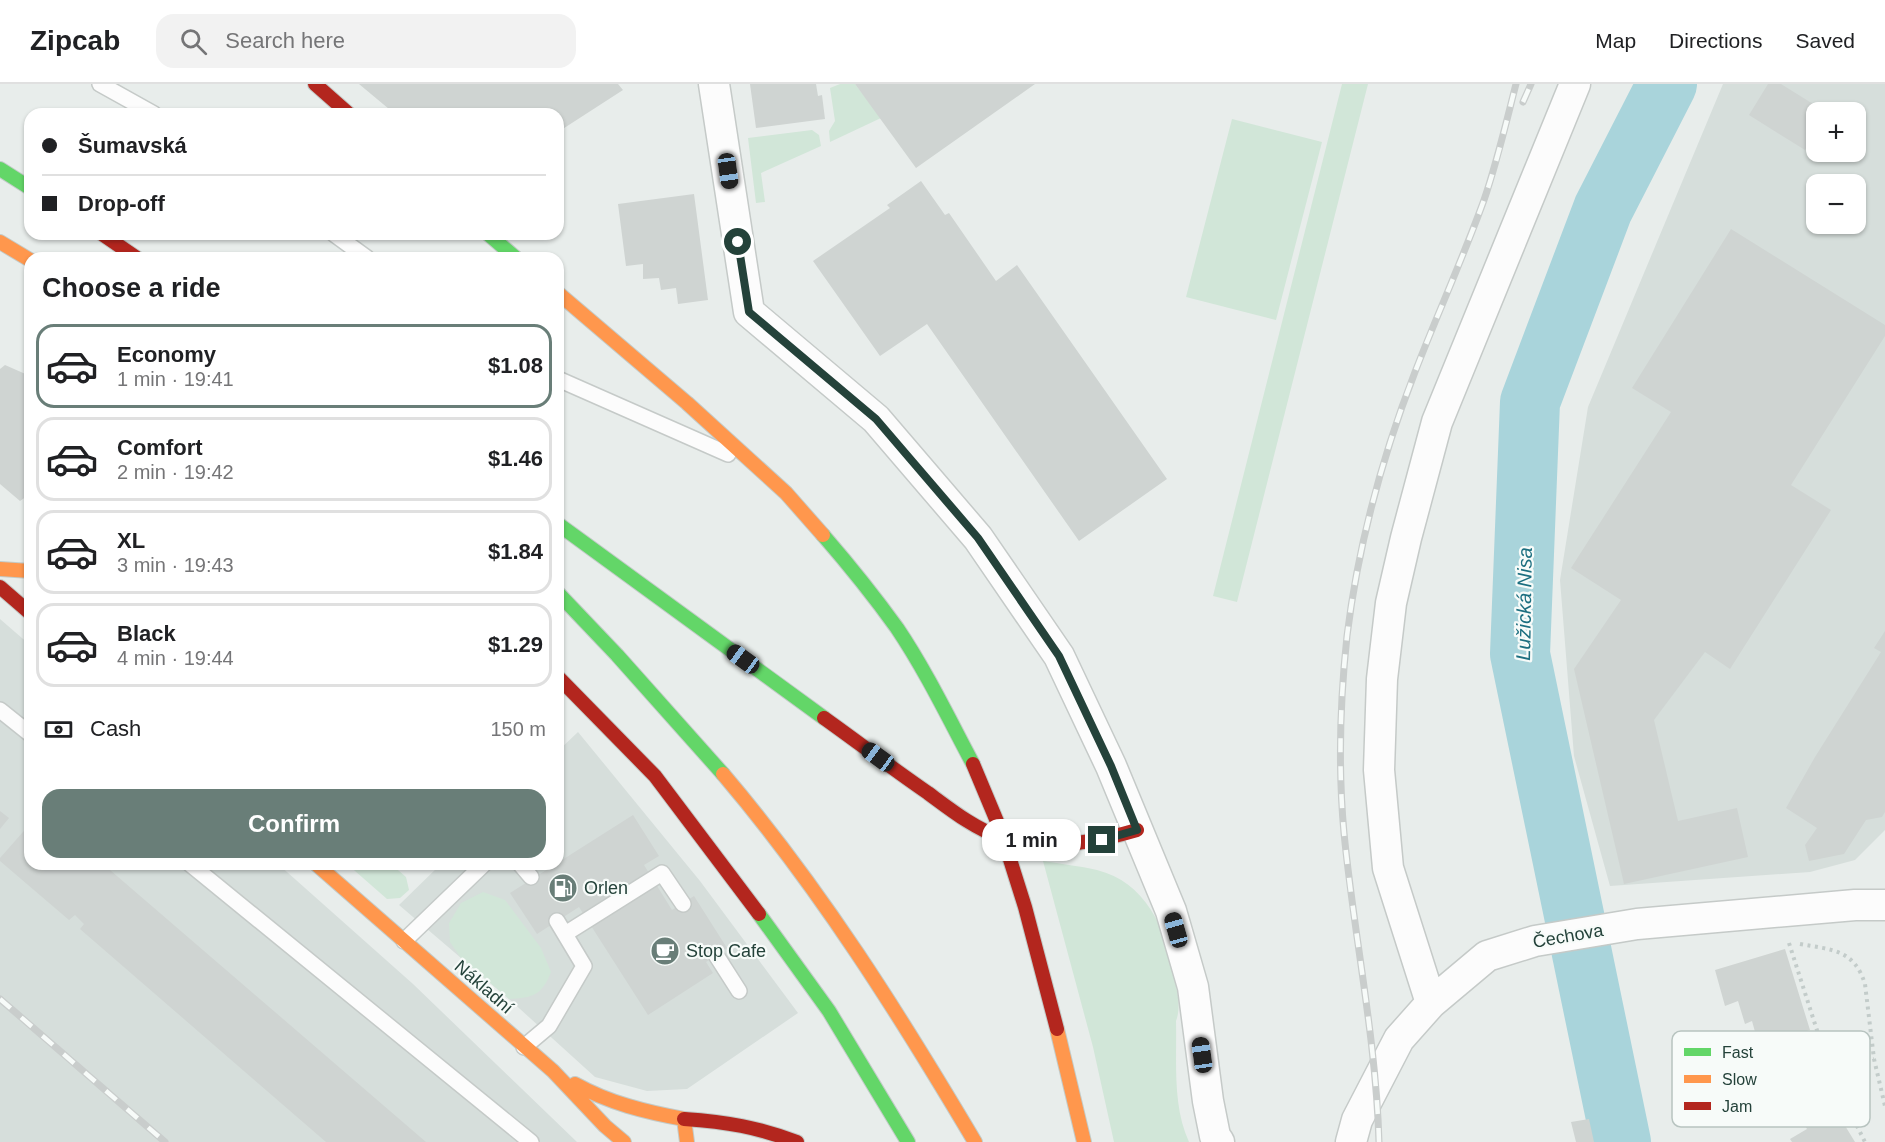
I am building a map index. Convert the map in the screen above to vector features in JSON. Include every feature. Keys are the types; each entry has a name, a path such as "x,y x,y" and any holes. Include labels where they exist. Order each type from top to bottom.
{"main road":[{"path":"315,84 342,108"},
{"path":"0,169 24,184"},
{"path":"111,240 128,252"},
{"path":"495,240 509,252"},
{"path":"0,242 24,256"},
{"path":"564,298 687,403 786,493 856,573 898,630 973,764 1000,831 1025,908 1084,1142"},
{"path":"564,528 967,820 1003,838 1034,843 1090,842 1137,830"},
{"path":"0,569 24,571"},
{"path":"0,587 24,608"},
{"path":"564,600 583,617 699,746 796,866 849,939 975,1142"},
{"path":"564,683 655,776 748,899 829,1011 908,1142"},
{"name":"Nákladní","path":"323,870 552,1071 604,1126 624,1142"},
{"path":"552,1071 583,1089 615,1103 649,1113 684,1119 727,1122 797,1142"},
{"path":"684,1119 687,1142"}],"street":[{"path":"714,84 749,312 876,419 978,538 1059,656 1111,766 1171,910 1193,987 1208,1101 1215,1136 1219,1142"},
{"path":"1431,1003 1388,868 1379,770 1382,679 1391,603 1437,422 1575,84"},
{"name":"Čechova","path":"1351,1142 1357,1120 1399,1039 1431,1003 1487,956 1535,940 1637,924 1855,905 1885,905"}],"lane":[{"path":"99,84 143,108"},
{"path":"342,240 359,252"},
{"path":"564,382 758,467"},
{"path":"0,710 24,729"},
{"path":"197,870 531,1142"},
{"path":"404,941 478,870"},
{"path":"525,870 531,877"},
{"path":"525,1047 549,1026 584,966 561,928 662,873 683,904"},
{"path":"717,955 739,991"}],"path":[{"path":"1817,1031 1789,942 1832,950 1856,963 1865,984 1874,1059 1885,1106"},
{"path":"1870,1060 1874,1059"},
{"path":"1858,1127 1865,1142"}],"shaded area":[{"path":"1723,84 1885,84 1885,830 1855,860 1810,872 1610,886 1574,756 1560,580 1588,407"},
{"path":"0,619 24,640 24,870 285,870 413,984 577,1142 0,1142"},
{"path":"578,732 700,881 798,1013 687,1089 647,1091 595,1077 509,999 399,905 435,870 564,870 564,745"}],"green space":[{"path":"840,84 855,84 881,118 830,142 829,131 835,121 830,88"},
{"path":"1342,84 1368,84 1237,602 1213,596"},
{"path":"1232,119 1322,142 1276,320 1186,297"},
{"path":"812,130 819,135 821,146 761,173 765,202 756,203 748,138"},
{"path":"1043,861 1097,870 1114,876 1140,896 1159,923 1170,955 1178,996 1176,1067 1178,1098 1189,1142 1114,1142 1093,1047"},
{"path":"354,870 398,870 406,877 409,890 400,898 387,899"},
{"path":"483,892 505,900 541,948 551,972 544,986 536,994 509,999 461,958 450,942 449,923 461,903"}],"building":[{"path":"359,84 618,84 623,90 564,128 564,108 388,108"},
{"path":"750,84 816,84 818,96 822,95 825,119 756,128"},
{"path":"855,84 1035,84 916,168"},
{"path":"1768,84 1781,84 1810,102 1806,102 1806,148 1805,150 1749,115"},
{"path":"921,181 945,215 949,213 996,281 1017,265 1167,479 1079,541 927,324 880,356 813,261 890,208 887,205"},
{"path":"694,194 708,300 678,304 676,288 661,290 659,278 643,279 643,264 626,266 618,204"},
{"path":"1731,229 1885,325 1885,336 1791,485 1831,510 1730,669 1705,652 1654,720 1678,821 1737,808 1748,857 1624,884 1574,669 1621,600 1571,568 1671,412 1632,388"},
{"path":"5,365 24,373 24,498 20,501 0,484 0,369"},
{"path":"1885,631 1885,812 1882,817 1866,820 1844,854 1809,861 1805,845 1817,828 1786,808 1881,652 1874,648"},
{"path":"0,811 9,818 0,829"},
{"path":"633,815 659,856 644,865 672,910 694,896 727,948 706,962 713,973 648,1015 579,907 537,934 510,893 546,870 564,870 564,859"},
{"path":"24,831 24,870 110,870 426,1142 326,1142 80,929 84,924 75,915 69,920 0,861 0,858"},
{"path":"1785,949 1810,1030 1755,1031 1752,1021 1745,1024 1738,1001 1725,1006 1715,970"},
{"path":"1589,1119 1594,1142 1576,1142 1571,1122"},
{"path":"1806,1127 1846,1127 1855,1142 1792,1142 1790,1139 1807,1129"}],"waterway":[{"name":"Lužická Nisa","path":"1621,1142 1520,654 1530,402 1603,209 1667,84"}],"railway":[{"path":"1379,1142 1374,1064 1348,872 1342,809 1341,734 1347,636 1365,535 1392,436 1415,372 1484,200 1516,84"},
{"path":"1523,102 1531,84"},
{"path":"0,999 165,1142"}],"traffic: fast":[{"path":"0,169 24,184"},
{"path":"495,240 509,252"},
{"path":"564,528 824,718"},
{"path":"823,535 908,644 973,764"},
{"path":"564,599 723,774"},
{"path":"759,914 829,1011 908,1142"}],"traffic: slow":[{"path":"0,242 24,256"},
{"path":"564,298 687,403 786,493 823,535"},
{"path":"0,569 24,571"},
{"path":"723,774 793,862 857,953 975,1142"},
{"path":"323,870 553,1071 605,1126 624,1142"},
{"path":"1057,1029 1084,1142"},
{"path":"575,1084 628,1106 684,1119 687,1142"}],"traffic: jam":[{"path":"315,84 342,108"},
{"path":"111,240 128,252"},
{"path":"0,587 24,608"},
{"path":"564,683 655,776 759,914"},
{"path":"824,718 963,818 982,830 1002,838 1035,844 1070,844 1137,830"},
{"path":"973,764 1001,831 1025,907 1057,1029"},
{"path":"684,1119 742,1126 797,1142"}],"place":[{"name":"Orlen","path":"563,888"},
{"name":"Stop Cafe","path":"665,951"}],"route":[{"path":"738,242 749,312 876,419 978,538 1059,656 1111,766 1137,830 1102,840"}]}
